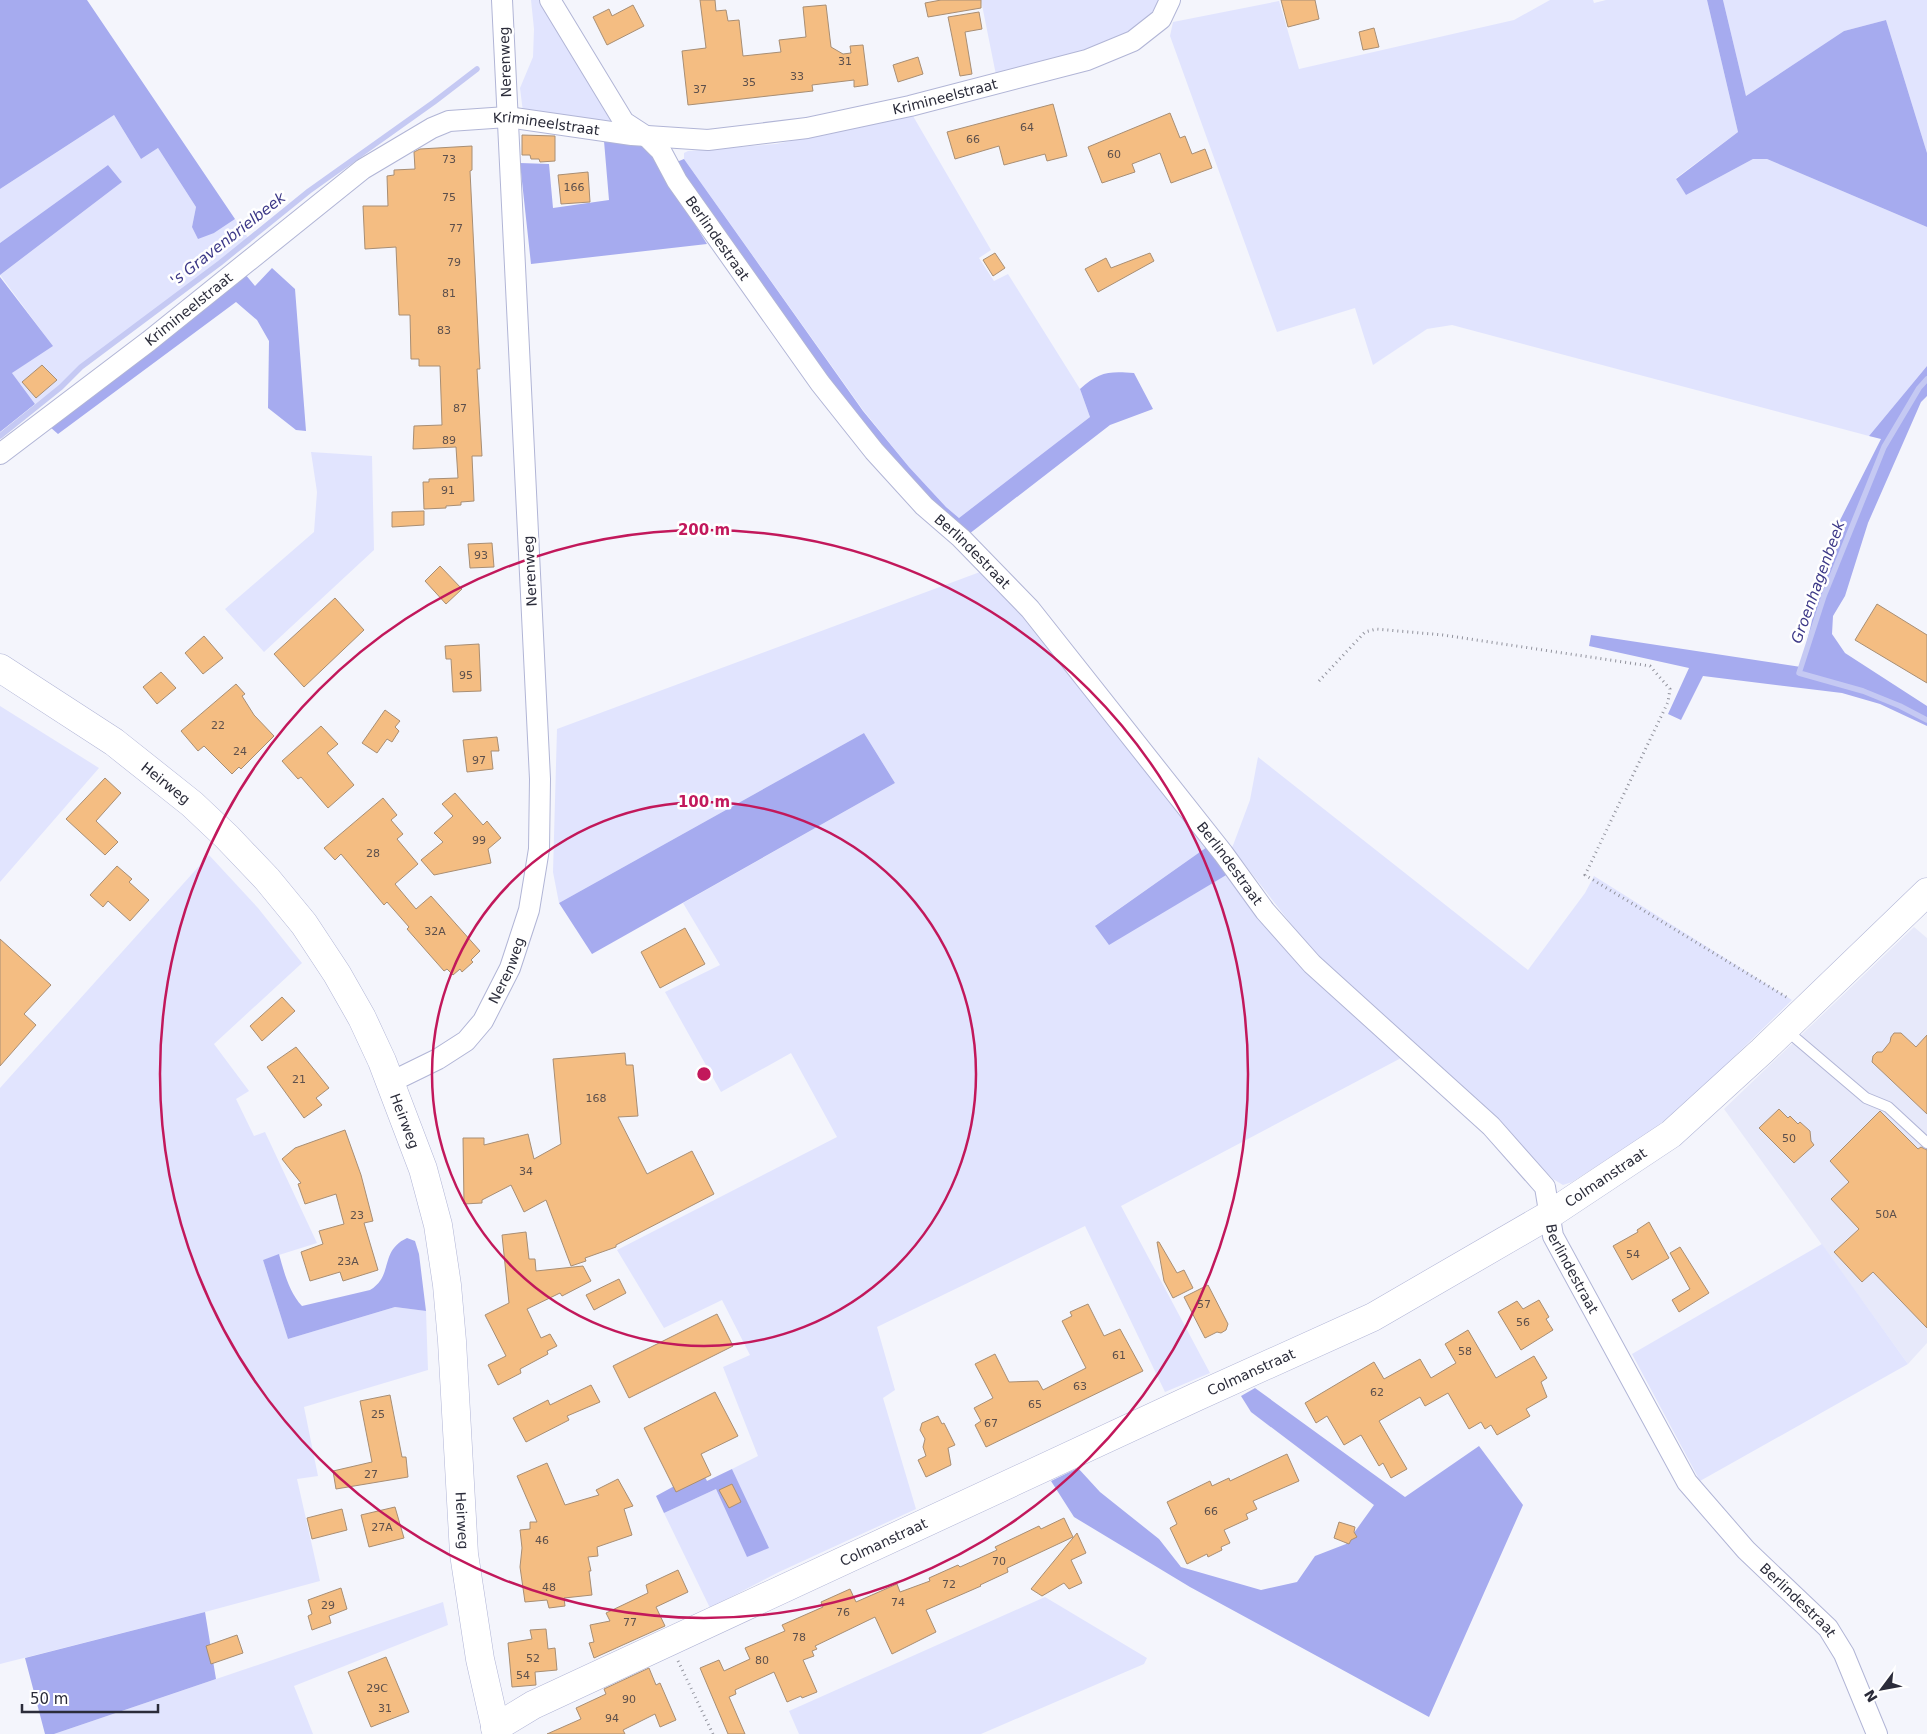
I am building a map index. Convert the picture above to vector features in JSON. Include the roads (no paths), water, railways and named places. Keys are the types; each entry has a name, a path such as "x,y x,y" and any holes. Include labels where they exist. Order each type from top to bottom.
{"main road":[{"name":"Heirweg","path":"0,668 114,742 192,804 267,878 304,924 337,974 362,1018 391,1082 423,1169 438,1225 447,1286 452,1340 463,1546 480,1659 496,1731"},
{"name":"Colmanstraat","path":"496,1731 533,1705 1196,1397 1373,1317 1549,1215 1671,1134 1794,1020 1927,892"}],"street":[{"name":"Nerenweg","path":"391,1082 438,1059 466,1042 483,1020 510,968 529,910 539,849 540,779 502,0"},
{"name":"Berlindestraat","path":"550,0 624,122 647,137 661,151 677,181 820,383 874,451 924,506 960,538 1030,609 1223,853 1266,912 1312,964 1491,1126 1545,1187 1554,1236 1687,1482 1746,1550 1828,1628 1844,1654 1877,1734"},
{"name":"Krimineelstraat","path":"0,454 149,341 363,169 432,128 449,121 507,117 647,137 708,140 807,128 910,106 1087,60 1133,41 1161,19 1170,0"}],"lane":[{"path":"1794,1020 1866,1098 1888,1107 1927,1143"}],"waterway":[{"name":"'s Gravenbrielbeek","path":"0,436 61,387 81,367 220,263 309,191 477,69"},
{"name":"Groenhagenbeek","path":"1927,379 1919,388 1884,447 1824,596 1799,673 1863,691 1900,706 1927,720"}]}
